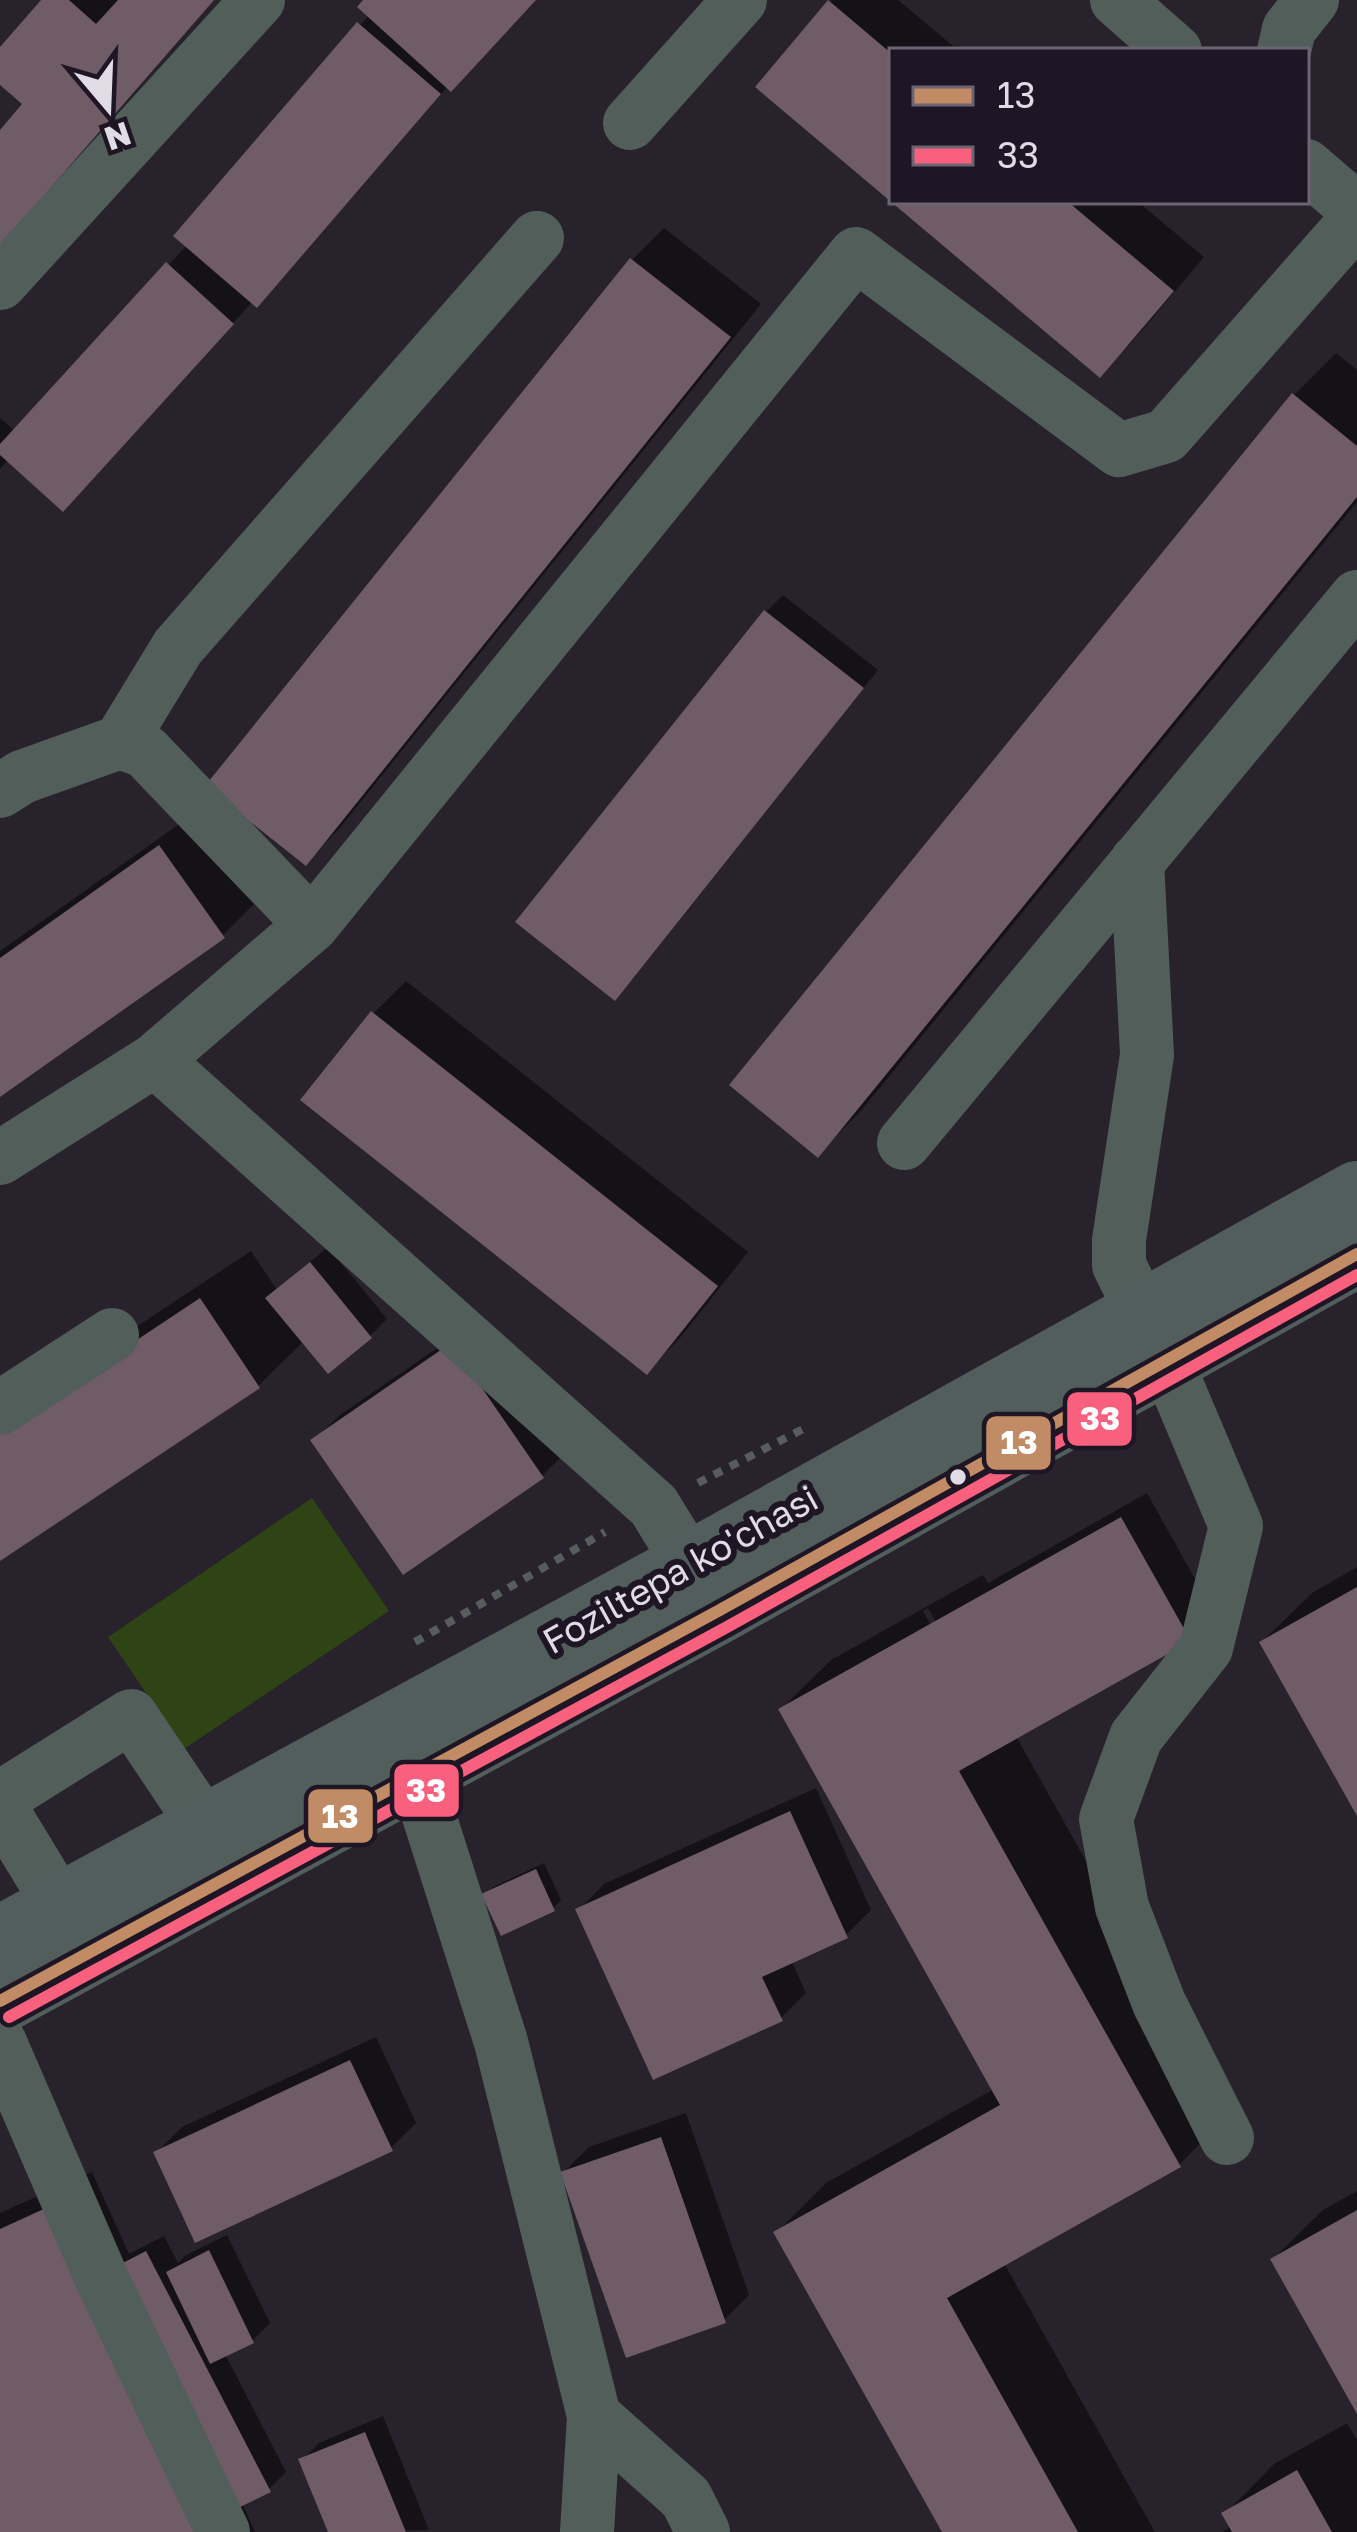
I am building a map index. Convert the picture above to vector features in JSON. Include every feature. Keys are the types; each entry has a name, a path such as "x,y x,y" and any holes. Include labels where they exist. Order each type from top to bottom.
{"main road":[{"name":"Foziltepa ko'chasi","path":"0,2001 402,1752 1153,1336 1357,1195"},
{"name":"Foziltepa ko'chasi","path":"1153,1336 1357,1254"},
{"name":"Foziltepa ko'chasi","path":"0,1939 206,1828 402,1752"}],"street":[{"path":"0,283 258,0"},
{"path":"630,123 740,0"},
{"path":"1117,0 1172,48"},
{"path":"1285,48 1289,29 1312,0"},
{"path":"0,1158 155,1060 312,925 856,254 1119,451 1166,436 1357,215 1309,169"},
{"path":"120,742 178,647 537,238"},
{"path":"904,1143 1357,597"},
{"path":"7,777 120,742 145,751 312,925"},
{"path":"1137,861 1147,1055 1119,1265 1236,1526 1206,1648 1136,1737 1106,1819 1122,1907 1159,2003 1227,2138"},
{"path":"155,1060 654,1506 704,1587"},
{"path":"0,1408 112,1335"},
{"path":"0,1798 131,1716 206,1828"},
{"path":"402,1752 501,2042 594,2416 587,2532"},
{"path":"0,1807 61,1907"},
{"path":"0,2043 101,2277 223,2532"},
{"path":"594,2416 686,2498 703,2532"}],"green space":[{"path":"312,1498 389,1611 184,1749 108,1637"}],"building":[{"path":"41,0 69,0 96,24 118,0 214,0 0,246 0,130 22,104 0,85 0,47"},
{"path":"363,0 536,0 451,92 357,7"},
{"path":"828,0 889,51 889,200 755,87"},
{"path":"357,22 441,94 257,308 173,236"},
{"path":"894,204 1071,204 1174,291 1100,378"},
{"path":"630,258 731,337 306,866 205,786"},
{"path":"166,262 234,324 63,512 0,455 0,444"},
{"path":"1292,393 1357,446 1357,497 818,1158 729,1085"},
{"path":"764,610 864,688 615,1001 515,922"},
{"path":"159,845 225,938 0,1097 0,958"},
{"path":"371,1011 718,1286 647,1375 300,1100"},
{"path":"310,1262 372,1338 328,1374 265,1298"},
{"path":"200,1298 260,1388 0,1561 0,1431"},
{"path":"451,1343 544,1478 403,1575 310,1440"},
{"path":"1121,1517 1191,1641 959,1771 1181,2167 947,2298 1078,2532 942,2532 773,2232 1000,2105 778,1709"},
{"path":"1357,1587 1357,1816 1259,1642"},
{"path":"790,1811 848,1938 762,1977 783,2021 653,2080 575,1909"},
{"path":"536,1869 555,1911 501,1936 481,1894"},
{"path":"350,2060 393,2151 195,2243 153,2152"},
{"path":"661,2137 726,2323 626,2358 560,2172"},
{"path":"59,2202 209,2532 0,2532 0,2229"},
{"path":"1357,2210 1357,2414 1270,2259"},
{"path":"209,2250 254,2343 210,2364 166,2272"},
{"path":"146,2251 271,2492 236,2509 111,2269"},
{"path":"365,2432 406,2532 328,2532 298,2459"},
{"path":"1297,2470 1332,2532 1232,2532 1221,2513"}],"transit line":[{"name":"13","path":"0,2001 718,1611 1357,1254"},
{"name":"33","path":"9,2017 727,1627 1357,1275"}]}
